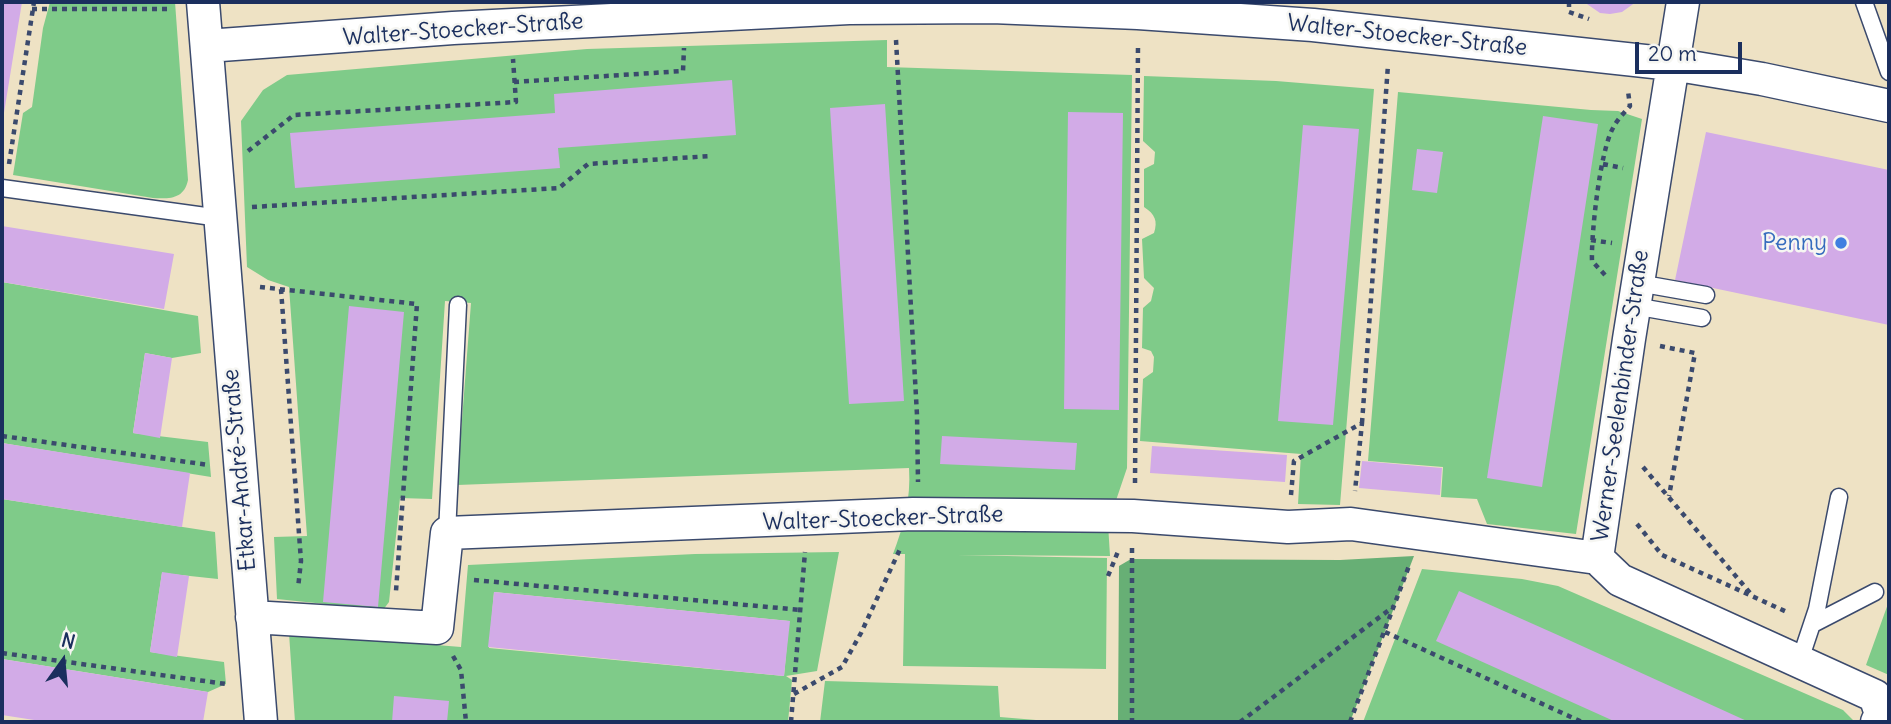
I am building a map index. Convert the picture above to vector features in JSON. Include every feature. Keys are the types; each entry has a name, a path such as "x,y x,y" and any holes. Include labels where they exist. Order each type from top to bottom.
{"street":[{"name":"Werner-Seelenbinder-Straße","path":"1683,2 1628,289 1629,339 1597,558 1620,580 1875,696 1882,711"},
{"name":"Etkar-André-Straße","path":"203,5 234,213 240,467 261,722"},
{"name":"Walter-Stoecker-Straße","path":"207,46 654,10 849,5 1138,12 1313,25 1672,64 1762,79 1889,106"},
{"name":"Walter-Stoecker-Straße","path":"447,533 913,514 1133,516 1289,527 1351,524 1597,558"},
{"path":"252,617 438,628 447,533"}],"lane":[{"path":"1864,2 1889,72"},
{"path":"4,188 234,213"},
{"path":"1628,289 1706,295"},
{"path":"1628,289 1702,318"},
{"path":"447,533 458,305"},
{"path":"1800,660 1812,624 1839,497"},
{"path":"1812,624 1875,592"}],"path":[{"path":"4,188 34,2"},
{"path":"1569,2 1569,12 1593,20"},
{"path":"32,9 203,5"},
{"path":"794,694 842,667 902,546 918,490 917,415 894,7"},
{"path":"1132,722 1138,12"},
{"path":"1351,524 1362,424 1390,33"},
{"path":"514,82 682,71 685,38"},
{"path":"246,152 294,115 516,102 513,47"},
{"path":"1628,289 1602,273 1592,261 1591,240 1603,164 1612,128 1630,106"},
{"path":"234,213 559,188 588,164 711,156"},
{"path":"294,621 301,561 281,289 417,304 395,595"},
{"path":"1629,339 1695,353 1669,496"},
{"path":"1289,527 1294,460 1362,424"},
{"path":"1615,434 1754,597"},
{"path":"2,436 240,467"},
{"path":"1607,488 1662,555 1812,624"},
{"path":"791,722 807,520"},
{"path":"1350,722 1405,575"},
{"path":"460,579 801,610"},
{"path":"1240,722 1393,606"},
{"path":"438,628 461,670 466,722"},
{"path":"1385,632 1582,722"},
{"path":"2,653 258,688"}],"green space":[{"path":"50,2 175,2 188,180 180,194 170,198 153,198 13,175 23,113 32,107 43,28"},
{"path":"887,40 887,67 1132,75 1127,468 1108,524 1110,556 957,555 1107,558 1106,669 903,666 905,554 893,554 906,512 909,468 457,485 471,303 445,301 432,499 400,498 389,602 383,610 277,599 274,537 307,536 289,287 268,280 247,267 241,121 263,90 287,75 587,49"},
{"path":"1144,76 1276,81 1374,89 1340,505 1298,504 1301,454 1140,441 1143,379 1153,372 1154,357 1151,351 1142,348 1143,308 1151,301 1154,288 1144,278 1142,239 1154,233 1156,225 1151,212 1144,207 1144,169 1154,164 1155,152 1143,141"},
{"path":"1398,92 1618,111 1642,119 1576,534 1487,524 1477,499 1441,497 1443,467 1368,461"},
{"path":"2,282 198,316 201,353 172,358 145,353 133,433 208,442 211,477 2,443"},
{"path":"2,499 215,532 218,579 162,573 150,652 224,662 226,684 208,692 2,659"},
{"path":"839,552 817,671 786,676 792,680 788,722 295,722 289,633 461,647 468,565 695,554","holes":["494,592 789,621 784,676 489,648"]},
{"path":"1414,556 1350,722 1118,722 1119,566 1131,559 1340,560"},
{"path":"1422,569 1522,579 1558,586 1843,710 1855,722 1363,722"},
{"path":"1889,601 1889,675 1866,665"},
{"path":"825,681 998,686 1000,717 1060,722 820,722"}],"building":[{"path":"2,2 22,2 3,119 2,119"},
{"path":"1584,2 1636,2 1622,12 1610,14 1600,13"},
{"path":"732,80 736,135 558,148 560,168 295,188 290,133 555,113 554,94"},
{"path":"885,104 904,401 849,404 830,108"},
{"path":"1068,112 1123,113 1119,410 1064,409"},
{"path":"1543,116 1598,124 1542,487 1487,478"},
{"path":"1303,125 1359,129 1333,425 1278,421"},
{"path":"1706,132 1889,170 1889,325 1675,280"},
{"path":"1417,149 1443,152 1437,193 1412,190"},
{"path":"2,226 174,254 164,309 2,282"},
{"path":"349,306 404,312 378,607 323,602"},
{"path":"145,353 172,358 160,438 133,433"},
{"path":"942,436 1077,443 1075,470 940,464"},
{"path":"2,443 190,473 182,527 2,499"},
{"path":"1152,446 1287,455 1285,482 1150,473"},
{"path":"1362,461 1442,468 1440,495 1359,488"},
{"path":"162,572 189,576 177,657 150,652"},
{"path":"1459,591 1749,722 1616,722 1436,641"},
{"path":"494,592 790,621 784,676 488,647"},
{"path":"2,659 208,692 203,722 47,722 2,715"},
{"path":"394,696 449,701 447,722 392,722"}],"place":[{"name":"Penny","path":"1841,243"}]}
